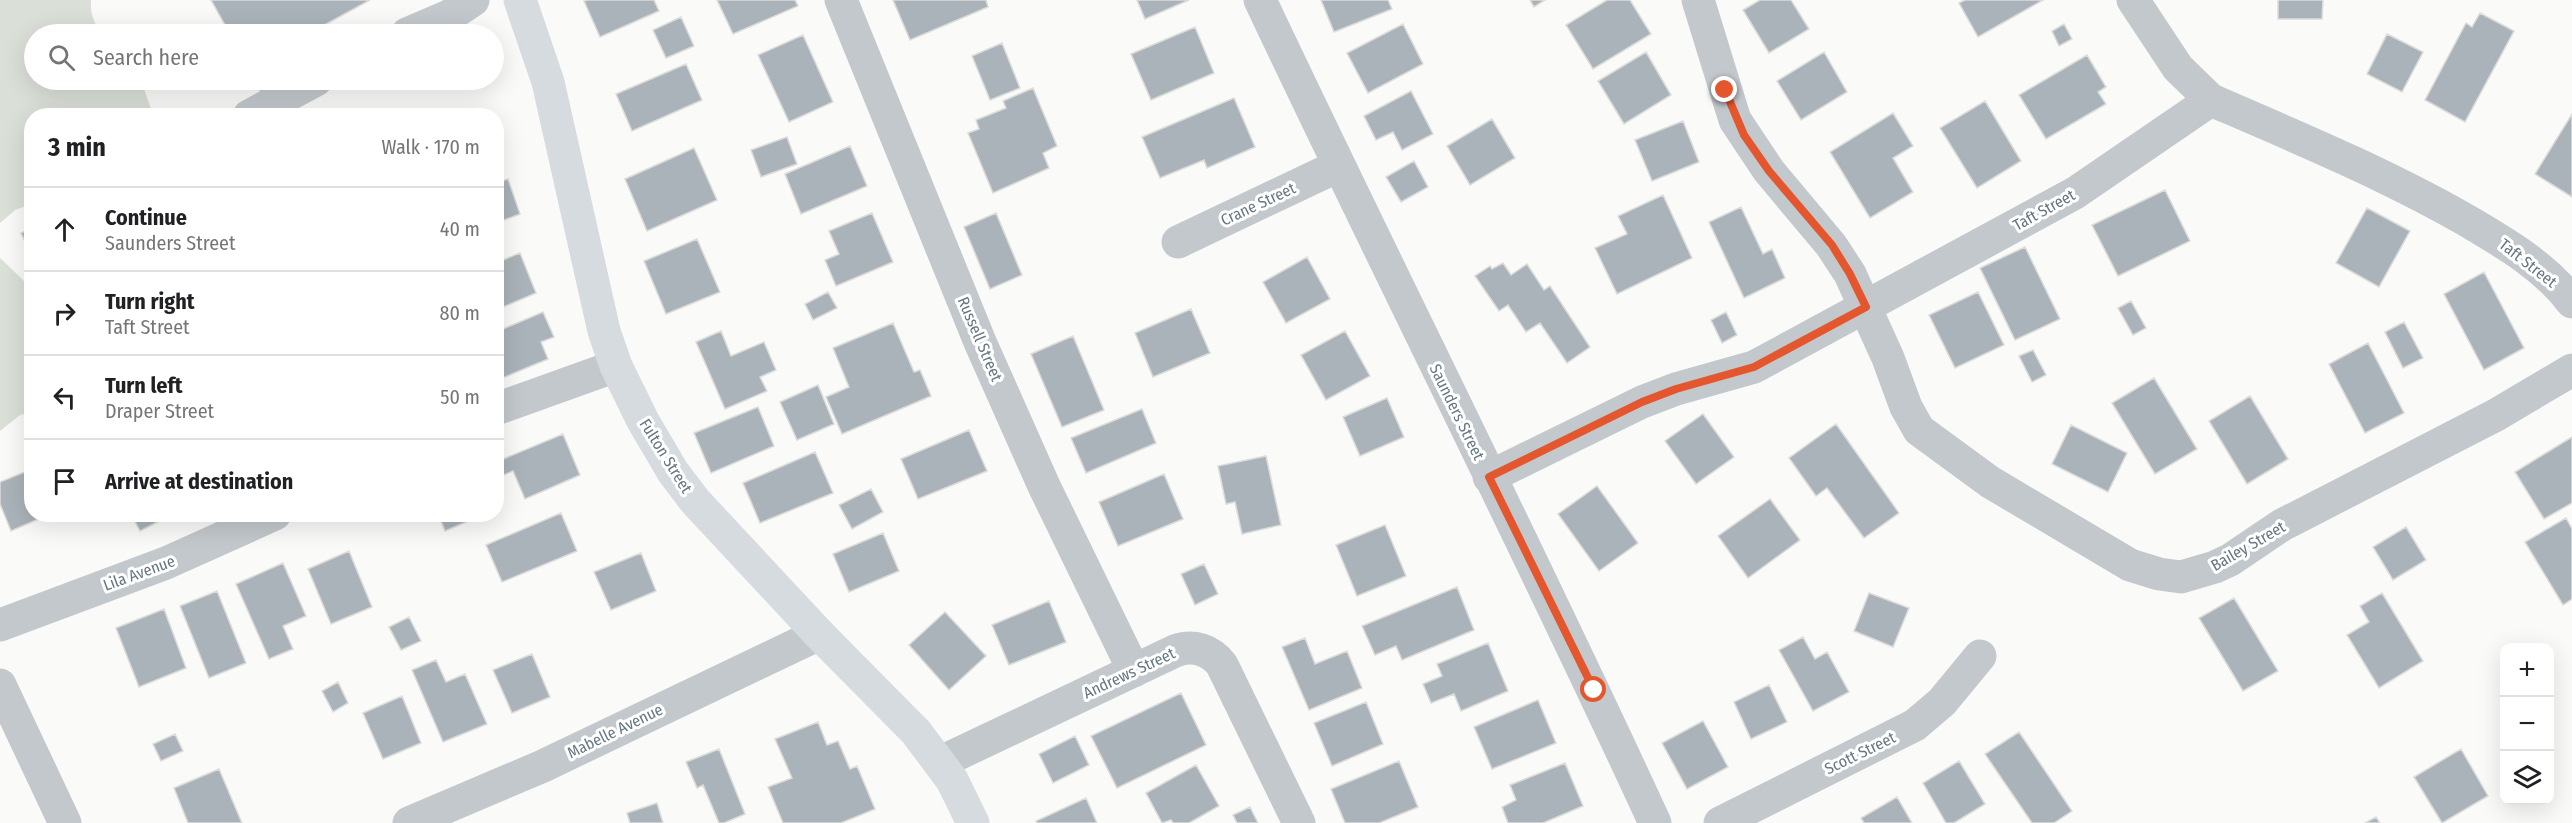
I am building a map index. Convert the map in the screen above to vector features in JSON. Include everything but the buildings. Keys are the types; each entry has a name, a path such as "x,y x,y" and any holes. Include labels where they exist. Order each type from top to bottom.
{"street":[{"path":"430,24 449,16 473,0"},
{"name":"Fulton Street","path":"520,0 548,82 603,331 616,366 656,444 694,501 819,634 887,702 941,762 973,823"},
{"name":"Russell Street","path":"841,0 980,342 1044,486 1134,671"},
{"name":"Saunders Street","path":"1260,0 1338,166 1594,690 1655,823"},
{"name":"Bailey Street","path":"1698,0 1725,90 1744,135 1769,171 1832,245 1850,274 1866,307 1906,407 1919,430 1990,482 2100,548 2146,570 2181,577 2230,560 2282,525 2496,415 2572,370"},
{"path":"2133,0 2178,68 2211,100"},
{"path":"264,108 297,90"},
{"name":"Taft Street","path":"1489,477 1642,402 1676,389 1754,367 2075,192 2211,100 2356,162 2430,200 2500,240 2538,267 2572,302"},
{"name":"Crane Street","path":"1178,242 1338,166"},
{"path":"504,406 616,366"},
{"name":"Lila Avenue","path":"0,625 166,563 257,522"},
{"name":"Mabelle Avenue","path":"409,823 543,766 819,634"},
{"name":"Andrews Street","path":"941,762 1182,648 1205,651 1218,659 1299,823"},
{"name":"Scott Street","path":"1720,823 1915,725 1942,702 1980,657"},
{"path":"0,685 65,823"}],"shaded area":[{"path":"0,0 91,0 91,10 96,24 24,24 24,90 144,90 151,108 24,108 24,207 15,210 0,223"},
{"path":"0,258 24,282 24,414 0,431"}],"route":[{"path":"1594,690 1489,477 1642,402 1676,389 1754,367 1866,307 1850,274 1832,245 1769,171 1744,135 1725,90"}]}
